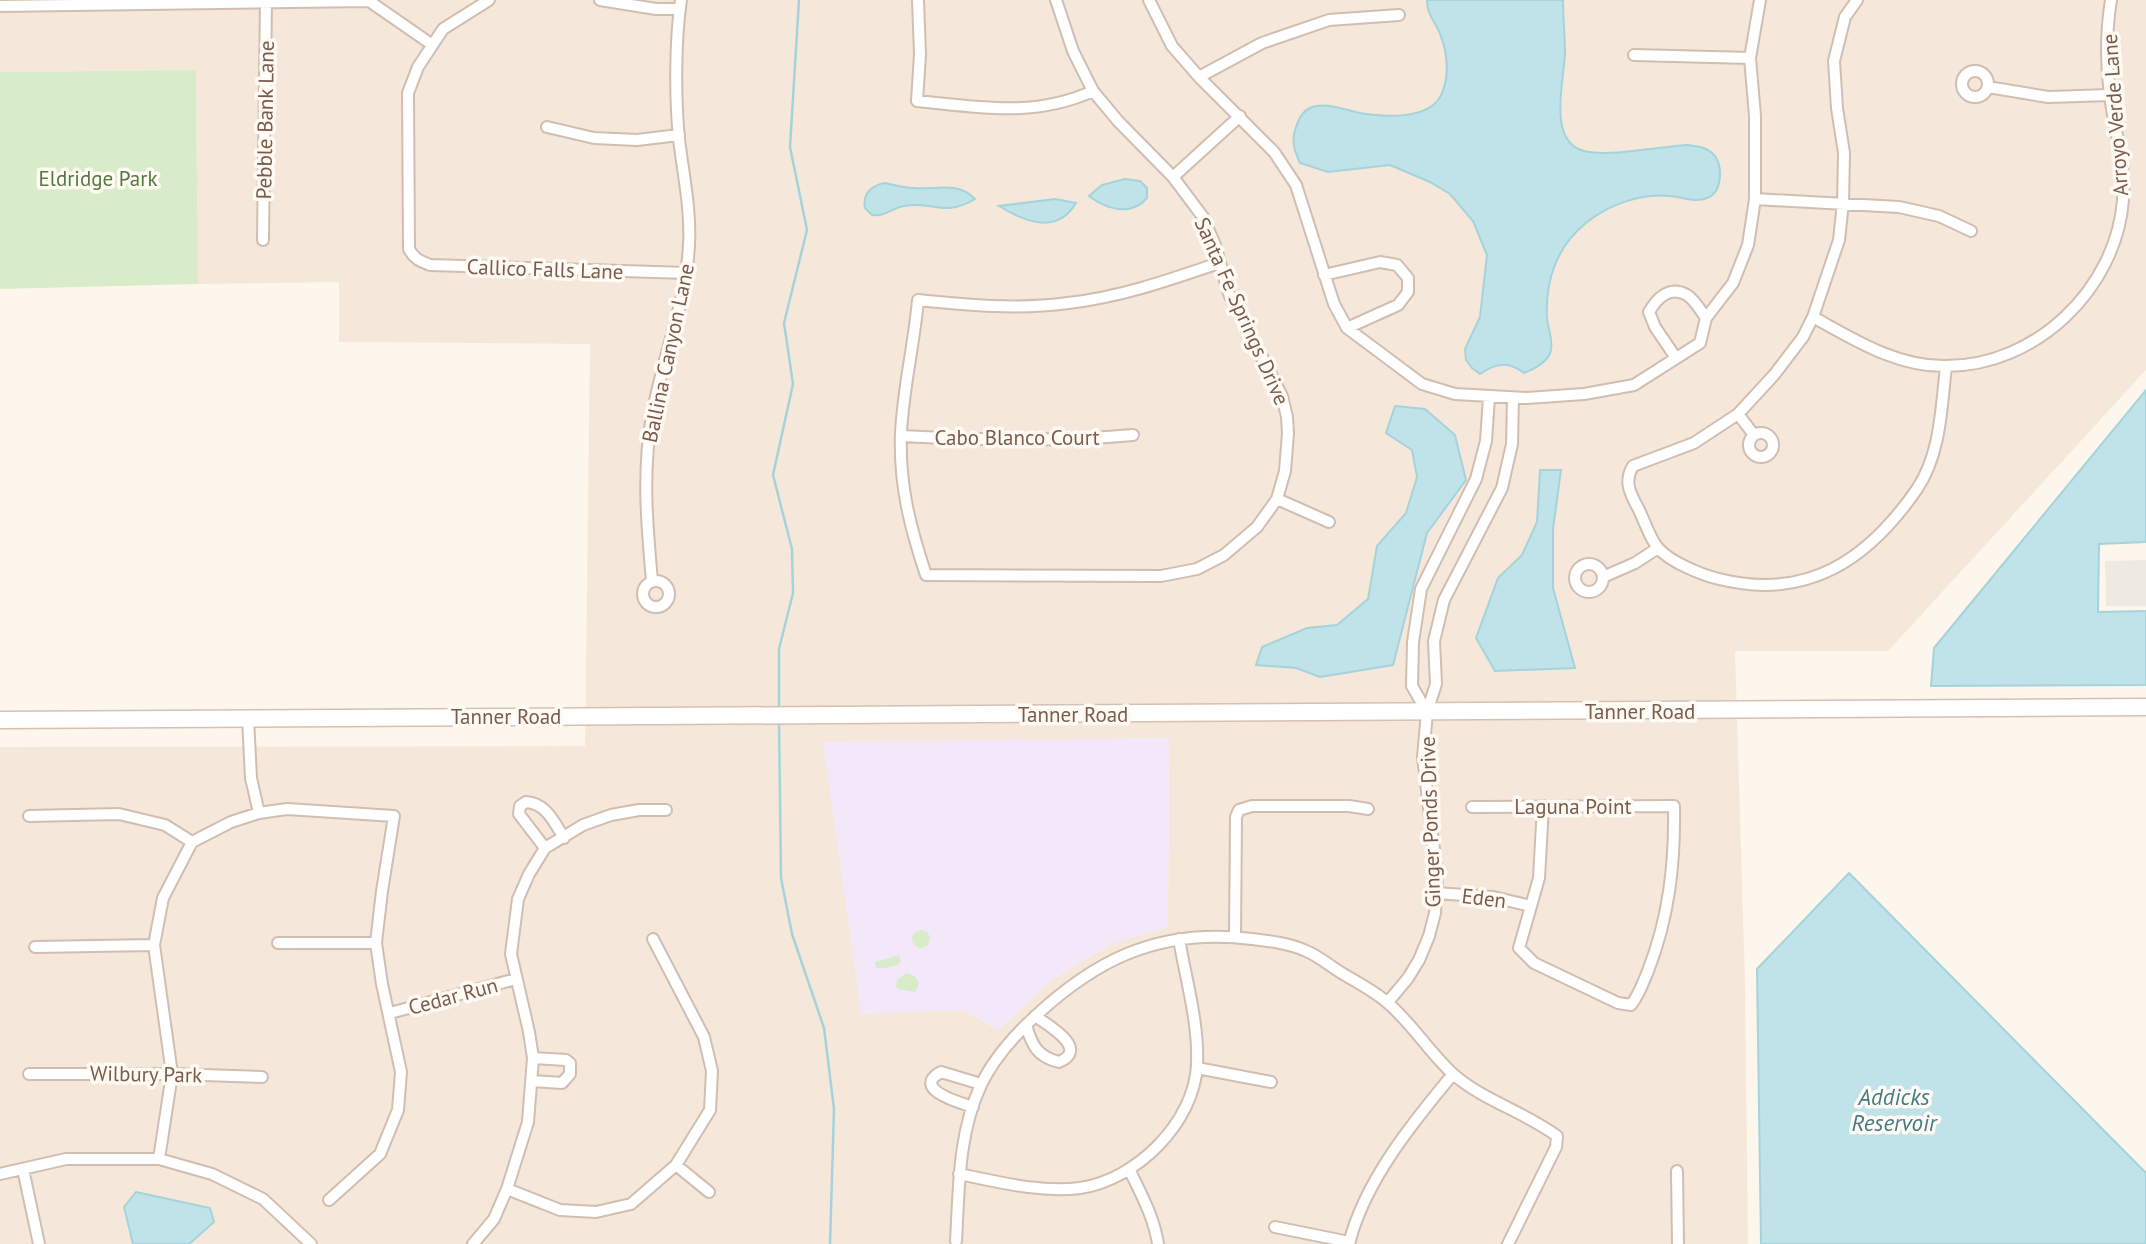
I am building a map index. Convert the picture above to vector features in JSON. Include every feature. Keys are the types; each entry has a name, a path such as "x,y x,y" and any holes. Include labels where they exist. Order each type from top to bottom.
{"main road":[{"name":"Tanner Road","path":"0,720 2146,707"}],"street":[{"path":"0,6 369,1 431,44 443,29 489,0"},
{"path":"600,0 656,9 680,4"},
{"path":"918,0 920,54 917,101 1013,110 1056,105 1093,91"},
{"name":"Santa Fe Springs Drive","path":"901,436 903,484 910,527 926,575 1161,576 1197,569 1242,542 1257,527 1277,499 1285,471 1288,433 1282,396 1229,294 1215,245 1203,217 1173,177 1118,121 1093,91 1073,51 1056,0"},
{"path":"1149,0 1172,46 1199,77 1275,152 1296,185 1334,304 1348,328 1422,384 1454,394 1489,397 1584,394 1634,385 1699,343 1706,318 1733,283 1748,245 1755,199 1755,116 1750,58 1760,0"},
{"path":"1857,0 1845,17 1834,61 1844,153 1843,203 1834,260 1803,337 1774,375 1738,414 1694,443 1633,466 1628,474 1628,487 1658,548 1692,570 1734,583 1797,583 1824,575 1858,555 1883,531 1917,488 1929,464 1939,436 1946,366"},
{"name":"Arroyo Verde Lane","path":"1813,317 1888,356 1946,366 2000,358 2027,346 2086,297 2108,260 2123,202 2124,176 2110,95 2107,32 2111,0"},
{"name":"Pebble Bank Lane","path":"263,240 266,1"},
{"name":"Ballina Canyon Lane","path":"652,581 645,504 648,446 652,414 682,302 687,273 688,216 679,135 680,4"},
{"path":"1199,77 1262,43 1329,20 1399,15"},
{"name":"Callico Falls Lane","path":"431,44 408,93 409,249 416,259 430,265 687,273"},
{"path":"1634,55 1750,58"},
{"path":"1988,87 2048,97 2110,95"},
{"path":"1173,177 1240,116"},
{"path":"547,127 594,138 637,140 679,135"},
{"path":"1755,199 1899,207 1939,216 1971,231"},
{"path":"1324,275 1380,262 1397,265 1408,278 1408,292 1398,305 1348,328"},
{"path":"901,436 918,300 1019,307 1068,303 1156,285 1219,263"},
{"path":"1676,358 1655,327 1649,312 1657,298 1672,291 1688,295 1706,318"},
{"name":"Ginger Ponds Drive","path":"1427,712 1412,686 1413,642 1421,589 1476,478 1486,441 1489,397"},
{"name":"Ginger Ponds Drive","path":"1388,1002 1419,960 1435,914 1435,854 1423,757 1427,712 1436,684 1434,641 1444,600 1502,488 1513,444 1513,397"},
{"path":"1738,414 1754,435"},
{"name":"Cabo Blanco Court","path":"901,436 1006,440 1091,439 1133,435"},
{"path":"1277,499 1329,522"},
{"path":"1603,576 1635,564 1658,548"},
{"path":"248,718 251,778 259,813"},
{"path":"545,848 519,814 520,806 526,802 534,802 546,810 564,838"},
{"path":"1234,937 1236,817 1239,810 1252,806 1349,806 1368,809"},
{"path":"1531,906 1539,878 1543,806"},
{"name":"Laguna Point","path":"1472,807 1674,806 1672,879 1666,915 1656,950 1637,998 1631,1005 1618,1003 1534,962 1519,948 1531,906"},
{"path":"159,1159 172,1074 154,945 163,898 192,842 231,822 259,813 287,810 394,816 376,943 401,1072 398,1110 380,1154 329,1200"},
{"path":"473,1244 494,1219 508,1189 528,1122 533,1058 530,1032 511,954 518,900 529,874 545,848 583,825 611,815 639,810 667,810"},
{"path":"29,816 119,814 165,825 192,842"},
{"name":"Eden","path":"1436,893 1493,897 1531,906"},
{"path":"956,1241 959,1174 973,1107 981,1084 1002,1053 1059,994 1095,969 1122,956 1179,939 1211,936 1273,942 1304,950 1388,1002 1453,1074 1492,1101 1557,1136 1556,1147 1508,1244"},
{"path":"508,1189 560,1210 596,1212 631,1204 676,1165 710,1110 712,1071 704,1037 653,939"},
{"path":"959,1174 1021,1186 1082,1188 1129,1169 1154,1150 1180,1118 1189,1099 1197,1068 1193,1018 1179,939"},
{"path":"278,943 376,943"},
{"path":"34,947 154,945"},
{"name":"Cedar Run","path":"390,1013 516,979"},
{"path":"1026,1026 1032,1045 1039,1054 1059,1062 1067,1059 1070,1045 1062,1034 1035,1016"},
{"path":"532,1081 562,1083 570,1074 570,1063 566,1060 533,1058"},
{"path":"1197,1068 1271,1082"},
{"path":"973,1107 937,1094 932,1088 934,1076 941,1072 981,1084"},
{"name":"Wilbury Park","path":"29,1074 262,1077"},
{"path":"1275,1227 1349,1243 1358,1215 1374,1184 1417,1117 1453,1074"},
{"path":"0,1174 65,1159 159,1159 212,1174 263,1199 311,1244"},
{"path":"676,1165 709,1192"},
{"path":"23,1169 39,1244"},
{"path":"1129,1169 1156,1228 1158,1244"},
{"path":"1677,1171 1678,1244"}],"shaded area":[{"path":"0,0 2146,0 2146,370 1888,651 1735,651 1745,981 1748,1244 0,1244 0,747 585,746 590,344 339,342 339,282 198,284 196,70 0,72","holes":["1169,738 1168,927 1115,942 1054,978 998,1030 963,1010"]},
{"path":"2146,560 2146,606 2106,606 2105,561"},
{"path":"1169,738 1168,927 1115,942 1054,978 998,1030 963,1010 861,1014 823,742"}],"green space":[{"name":"Eldridge Park","path":"196,70 198,284 0,289 0,72"},
{"path":"921,930 927,933 930,939 927,945 921,948 915,945 912,939 915,933"},
{"path":"899,955 901,962 896,965 877,968 875,965 875,962"},
{"path":"906,973 917,980 915,992 898,989 896,986 897,980"}],"water":[{"path":"1427,0 1563,0 1565,54 1560,109 1565,136 1573,145 1584,151 1606,153 1686,145 1706,149 1718,161 1720,180 1716,191 1707,198 1636,198 1604,211 1576,232 1554,266 1548,291 1550,354 1540,364 1524,373 1502,365 1480,374 1466,360 1465,349 1480,317 1487,255 1473,221 1450,194 1430,182 1390,165 1328,172 1300,163 1295,150 1293,141 1297,124 1304,112 1312,107 1330,106 1360,113 1392,116 1415,113 1434,104 1443,90 1447,66 1443,41 1430,14"},
{"path":"1125,179 1140,181 1147,188 1147,198 1134,208 1118,209 1089,196 1102,185"},
{"path":"885,183 910,188 954,188 975,199 954,207 914,205 872,215 865,208 865,198 872,188"},
{"path":"1055,199 1076,203 1060,219 1050,222 1030,221 999,206"},
{"path":"2146,390 2146,542 2099,544 2098,612 2146,611 2146,685 1931,686 1934,648"},
{"path":"1395,406 1425,409 1455,435 1466,480 1427,533 1393,665 1320,677 1296,668 1256,665 1262,647 1307,628 1337,625 1368,599 1377,546 1406,513 1417,477 1412,450 1386,433"},
{"path":"1540,470 1561,470 1553,529 1553,588 1575,668 1495,671 1476,638 1498,578 1522,555 1537,522"},
{"name":"Addicks Reservoir","path":"1849,873 2146,1173 2146,1244 1761,1244 1757,969"},
{"path":"136,1192 210,1208 214,1222 189,1244 133,1244 124,1207"}],"waterway":[{"path":"779,710 779,649 793,593 792,549 773,475 793,384 784,323 807,230 790,147 799,0"},
{"path":"779,720 781,878 792,934 824,1028 834,1109 830,1244"}]}
